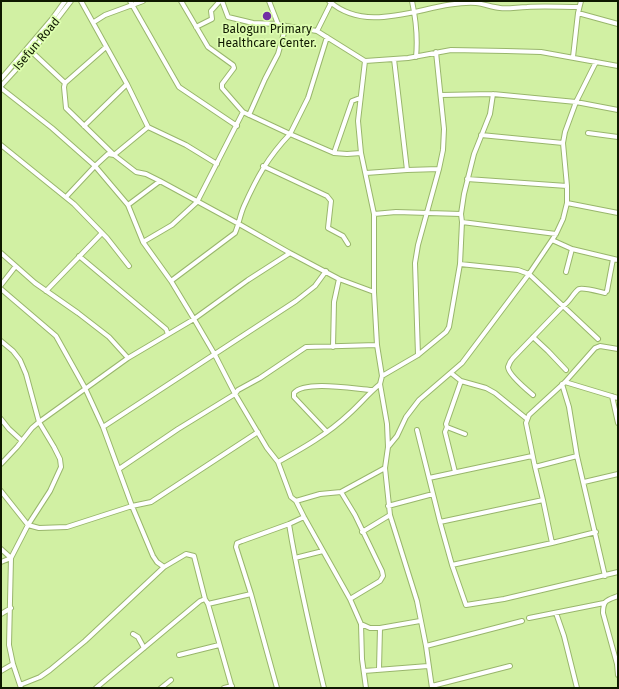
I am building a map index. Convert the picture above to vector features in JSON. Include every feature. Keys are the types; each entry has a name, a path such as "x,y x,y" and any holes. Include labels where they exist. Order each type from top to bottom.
{"street":[{"name":"Isefun Road","path":"1,79 47,25 65,1"},
{"name":"Isefun Road","path":"1,87 32,52 71,1"},
{"path":"81,1 94,22 148,126 186,145 217,164"},
{"path":"94,22 105,15 131,3 142,1"},
{"path":"181,1 208,47 233,65 234,68 225,80 222,88 243,112 334,153 362,154"},
{"path":"196,27 212,19 211,11 221,1 228,17 253,23 278,24 317,31 364,61 416,57 451,50 541,52 618,66"},
{"path":"269,1 278,24"},
{"path":"412,1 417,42 416,57"},
{"path":"573,57 578,13 581,1"},
{"path":"317,31 330,2 348,13 366,17 382,17 451,4 476,3 501,8 579,7"},
{"path":"131,3 180,87 237,126"},
{"path":"578,13 618,24"},
{"path":"249,115 278,54 286,26"},
{"path":"171,281 235,232 239,224 243,208 263,166 290,134 308,98 327,37"},
{"path":"106,47 65,83 64,87 66,108 114,155 136,172 146,174 160,181 339,279 374,292"},
{"path":"32,52 65,83"},
{"path":"418,355 415,263 418,245 443,150 444,129 436,52"},
{"path":"394,59 407,170"},
{"path":"364,61 358,122 362,154 374,214 374,292 377,345 382,376 380,384 387,424 388,447 385,468 390,515 417,601 432,687 510,666"},
{"path":"388,447 397,436 406,416 419,400 462,363 529,274 556,234 567,203 563,143 565,132 576,102 596,62"},
{"path":"84,126 127,84"},
{"path":"1,87 52,128 95,166 128,205 143,242 171,281 215,355 235,394 278,462 291,497 296,502 350,599 361,624 366,688"},
{"path":"441,95 493,94 576,102 618,110"},
{"path":"382,376 418,355 449,328 460,264 461,214 464,194 474,154 490,114 493,94"},
{"path":"334,153 352,101 360,98"},
{"path":"143,242 172,225 197,202 243,112"},
{"path":"66,197 108,154 114,155 148,126"},
{"path":"588,133 618,137"},
{"path":"481,135 563,143"},
{"path":"1,145 56,191 66,197 116,248 129,266"},
{"path":"263,166 327,196 330,201 328,228 343,236 348,244"},
{"path":"366,173 439,169"},
{"path":"467,179 567,186"},
{"path":"128,205 160,181"},
{"path":"567,203 618,213"},
{"path":"374,214 396,212 461,214"},
{"path":"462,222 556,234"},
{"path":"46,291 102,233"},
{"path":"552,240 572,249 618,260"},
{"path":"566,272 572,249"},
{"path":"1,253 15,267 102,332 128,358"},
{"path":"1,464 17,447 21,440 39,422 85,388 128,358 194,319 248,280 290,253"},
{"path":"79,256 166,329 168,334"},
{"path":"532,395 511,373 508,366 512,358 563,306 568,303 580,289 606,292 613,259"},
{"path":"460,264 518,270 529,274 598,339"},
{"path":"1,285 15,267"},
{"path":"103,427 296,301 315,286 326,271"},
{"path":"333,347 334,302 339,279"},
{"path":"1,290 56,336 85,388 103,427 132,506 153,556 164,568"},
{"path":"533,337 548,350 566,370"},
{"path":"1,341 13,351 20,360 26,374 39,422 60,459 61,467 50,491 28,525 11,558 9,645 13,664 21,686 40,677 50,670 85,641 164,568 186,554 193,555 232,687 224,688"},
{"path":"119,469 203,413 235,394 238,390 260,378 306,348 377,345"},
{"path":"552,543 532,456 526,423 527,419 529,415 563,383 595,348 600,346 618,349"},
{"path":"451,374 461,381 486,388 495,393 527,419"},
{"path":"455,472 444,432 447,427 446,423 461,381"},
{"path":"563,383 618,398"},
{"path":"563,383 605,576"},
{"path":"278,462 327,432 349,414 372,390 380,384"},
{"path":"327,432 294,397 296,390 304,387 321,386 372,390"},
{"path":"612,396 618,423"},
{"path":"1,419 21,440"},
{"path":"447,427 465,434"},
{"path":"417,430 452,565 465,603 468,606 618,572"},
{"path":"1,491 28,525 39,528 67,527 132,506 151,502 258,432"},
{"path":"429,478 532,456"},
{"path":"535,467 578,456"},
{"path":"296,502 320,494 341,492 385,468"},
{"path":"584,482 618,474"},
{"path":"341,492 355,515 362,532 382,570 383,576 380,581 350,599"},
{"path":"388,506 433,494"},
{"path":"440,522 543,500"},
{"path":"362,532 390,515"},
{"path":"277,688 251,594 236,547 237,543 304,517"},
{"path":"289,524 309,626 324,688"},
{"path":"452,565 596,532"},
{"path":"1,549 11,558"},
{"path":"295,558 323,552"},
{"path":"1,562 11,558"},
{"path":"208,604 251,594"},
{"path":"529,618 604,603 618,596"},
{"path":"96,688 200,601 205,599"},
{"path":"604,603 603,613 617,664 618,675"},
{"path":"1,614 11,608"},
{"path":"556,612 564,636 577,688"},
{"path":"361,624 370,628 380,628 420,621"},
{"path":"426,646 522,621"},
{"path":"379,669 380,628"},
{"path":"133,634 138,637 144,648"},
{"path":"179,655 219,645"},
{"path":"1,671 13,664"},
{"path":"364,671 428,666"},
{"path":"161,688 171,680"}],"place":[{"name":"Balogun Primary Healthcare Center.","path":"267,16"}]}
